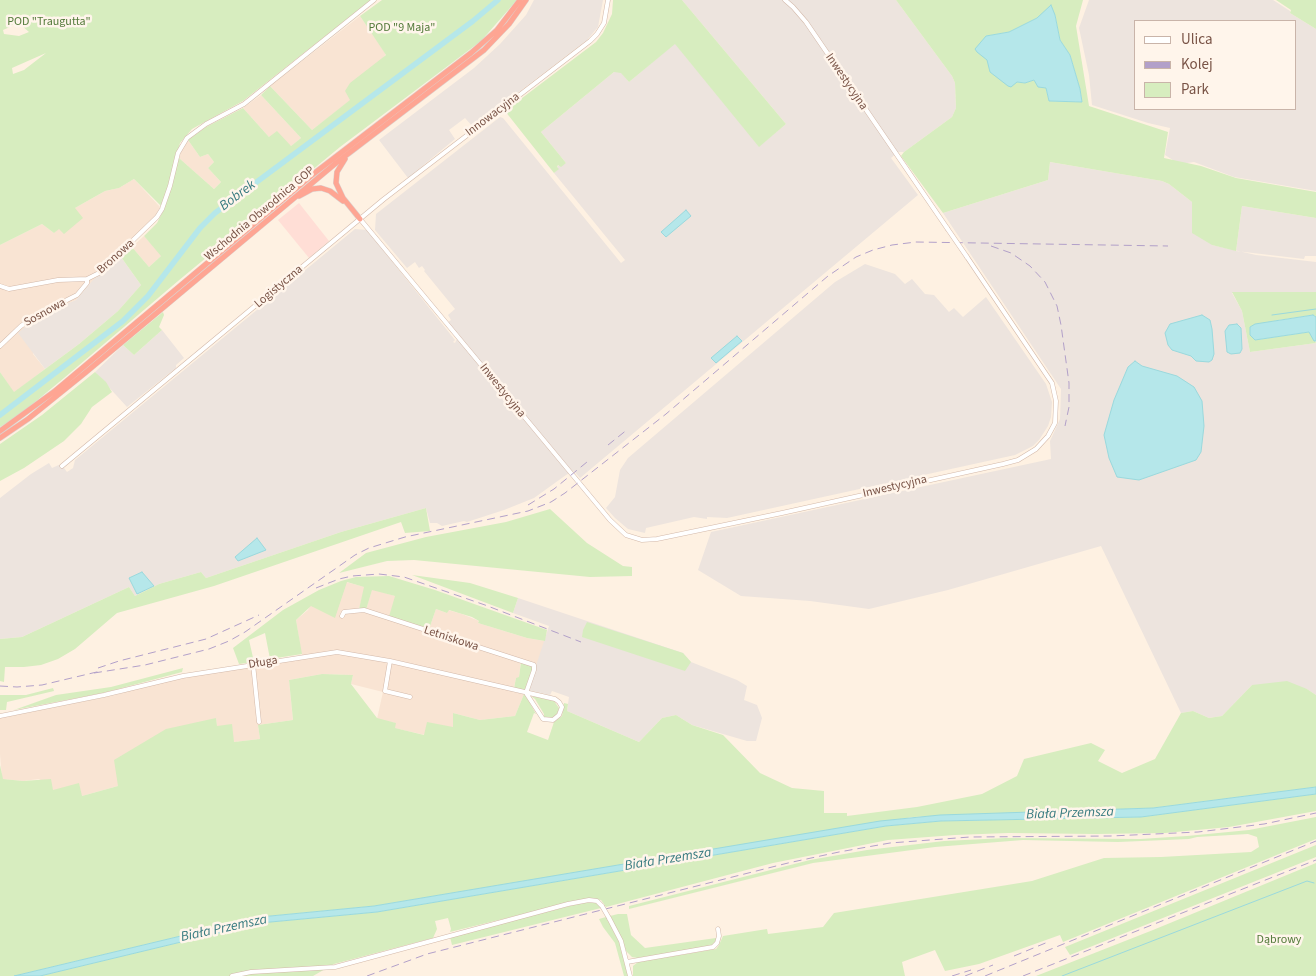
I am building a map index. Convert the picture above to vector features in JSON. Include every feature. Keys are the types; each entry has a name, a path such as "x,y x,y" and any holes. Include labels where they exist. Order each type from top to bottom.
{"highway":[{"name":"Wschodnia Obwodnica GOP","path":"0,431 55,391 318,170 472,53 497,30 520,0"},
{"name":"Wschodnia Obwodnica GOP","path":"0,438 28,419 85,373 285,204 363,141 484,50 508,24 526,0"},
{"path":"360,219 338,188 337,172 342,163 363,141"},
{"path":"285,204 312,189 321,188 334,194 349,206"}],"street":[{"name":"Bronowa","path":"0,286 9,289 58,280 87,279 99,273 157,217 162,209 170,186 178,153 187,138 195,131 244,104 374,0"},
{"name":"Innowacyjna","path":"360,219 590,41 604,23 608,0"},
{"name":"Inwestycyjna","path":"360,219 610,520 626,535 642,540 657,539 1018,460 1036,450 1048,436 1055,423 1056,401 1052,383 806,22 784,0"},
{"name":"Logistyczna","path":"62,466 360,219"},
{"name":"Sosnowa","path":"0,346 21,326 37,315 77,295 87,283 87,279"},
{"name":"Letniskowa","path":"342,616 344,612 364,610 534,665 526,693"},
{"name":"Długa","path":"0,716 104,695 160,680 337,652 555,699 559,702 561,710 556,719 547,720 541,716 526,693"},
{"path":"390,662 385,691 410,697"},
{"path":"253,664 259,722"},
{"path":"232,976 251,972 335,967 589,900 596,901 602,906 621,940 630,976"},
{"path":"627,962 713,947 717,943 719,936 718,929"}],"shaded area":[{"path":"534,0 603,0 598,27 587,40 473,127 465,118 449,130 455,139 408,178 379,140 474,68 500,44 526,15"},
{"path":"682,0 896,0 952,76 955,83 956,108 952,117 904,152 898,152 891,158 918,195 580,478 574,471 534,498 467,522 442,526 437,523 430,523 426,508 341,532 206,578 201,572 159,584 135,596 129,587 22,637 0,639 0,498 31,474 49,463 52,468 61,464 67,472 73,468 75,460 355,229 367,230 455,340 453,342 455,343 457,339 445,324 451,320 448,315 455,309 422,266 419,268 415,262 407,268 375,230 376,214 500,117 503,118 621,263 625,260 554,173 559,165 566,163 541,132 614,72 621,72 629,82 675,43 759,146 786,124"},
{"path":"1089,0 1273,0 1316,29 1316,191 1234,177 1194,162 1179,164 1165,155 1170,128 1092,105 1089,75 1079,28"},
{"path":"360,16 386,54 351,100 312,130 270,86"},
{"path":"261,95 301,138 291,146 269,137 243,108"},
{"path":"188,140 200,157 208,154 214,162 208,168 221,182 214,189 179,158 184,144"},
{"path":"1050,162 1162,181 1169,184 1192,202 1192,209 1212,245 1256,255 1316,262 1316,292 1232,293 1242,311 1250,352 1316,343 1316,695 1307,689 1252,685 1222,716 1209,718 1193,711 1181,713 1101,546 948,590 869,609 810,601 741,596 698,570 711,532 1051,459 1050,441 1060,419 1061,389 943,213 1048,180"},
{"path":"134,179 160,207 153,220 112,260 76,300 38,316 33,354 45,369 14,393 0,372 0,245 42,224 54,233 75,208 105,191 119,188"},
{"path":"299,203 329,241 309,258 278,220"},
{"path":"1242,206 1316,218 1316,256 1305,256 1304,259 1236,251"},
{"path":"144,236 162,255 149,267 132,247"},
{"path":"121,257 141,285 118,311 79,344 45,369 18,333 38,316 76,300 93,280"},
{"path":"865,264 895,274 905,284 912,279 925,294 934,295 949,312 954,308 963,317 986,297 1046,384 1052,402 1051,417 1048,426 1039,440 1033,446 1015,455 727,518 707,517 707,519 694,517 646,528 645,533 628,529 615,518 606,508 615,497 620,470 628,458 835,282"},
{"path":"162,330 184,358 176,365 176,368 127,407 95,372 123,345 134,355"},
{"path":"346,582 365,587 359,609 366,610 372,589 395,596 428,632 436,609 447,613 448,610 462,614 479,621 478,623 527,638 545,641 538,664 521,659 519,678 516,678 513,692 524,694 515,716 480,720 453,713 453,727 425,735 394,728 395,723 377,719 383,692 351,684 353,675 322,674 289,680 293,720 258,725 260,739 234,742 217,726 216,718 118,786 82,796 53,791 39,779 23,781 2,779 0,718 116,695 159,682 302,657 296,620 310,606"},
{"path":"518,598 683,653 691,662 737,680 747,686 744,700 757,705 762,718 756,741 747,741 692,725 676,715 662,718 639,742 567,711 569,697 552,691 550,695 528,690 549,626 513,613"}],"green space":[{"path":"0,0 371,0 243,101 192,129 180,143 174,168 179,158 214,189 221,182 208,168 214,162 208,154 200,157 188,140 206,127 243,108 269,137 277,131 291,146 301,138 261,95 270,86 312,130 350,100 345,91 350,83 386,55 360,16 382,0 517,0 481,41 340,147 17,417 0,427 0,372 14,392 79,344 118,311 141,285 121,257 132,247 149,267 161,256 144,236 157,223 164,209 134,179 119,188 105,191 75,208 83,218 64,234 59,229 54,233 42,224 0,245","holes":["15,20 29,32 19,36 4,34 3,30 10,27","46,53 24,70 13,74 12,68"]},
{"path":"613,0 682,0 786,124 759,147 675,44 629,82 621,73 614,72 541,132 566,163 561,167 558,165 559,169 554,173 505,111 596,42 603,33 612,14"},
{"path":"896,0 1083,0 1076,26 1089,106 1168,132 1164,158 1201,166 1236,178 1316,192 1316,218 1242,206 1236,251 1212,245 1192,233 1192,202 1169,184 1162,181 1050,162 1048,180 943,213 901,156 952,117 956,108 955,83 952,76","holes":["1055,15 1060,40 1070,55 1082,102 1049,101 1046,88 1034,80 1025,83 1017,82 990,72 986,36 1009,32 1037,18"]},
{"path":"1276,0 1316,0 1316,29 1290,13 1291,10"},
{"path":"1232,292 1316,292 1316,317 1313,315 1279,320 1250,327 1255,340 1310,332 1316,343 1250,352 1242,311"},
{"path":"163,312 164,315 159,327 162,330 134,355 123,345"},
{"path":"95,372 106,382 112,392 92,407 81,424 64,441 24,468 0,481 0,444 42,415"},
{"path":"426,508 430,531 405,533 401,522 214,586 117,613 75,649 58,659 41,665 5,667 4,682 0,681 0,639 22,637 129,587 135,596 159,584 201,572 206,578 341,532"},
{"path":"550,509 587,543 623,566 632,567 632,576 590,577 414,560 387,561 339,573 366,553 426,537 506,522"},
{"path":"412,575 470,583 518,598 513,613"},
{"path":"389,576 435,590 547,630 545,641 527,638 478,623 479,621 472,617 449,610 447,613 436,609 428,632 388,620 395,596 372,590 366,610 359,609 364,587 347,582 335,618 311,606 296,620 302,654 270,659 265,633 249,640 254,662 239,664 233,648 283,610 319,590 341,581 356,577"},
{"path":"587,622 683,653 691,662 685,671 582,637"},
{"path":"521,662 533,668 526,691 514,688 516,678 519,677"},
{"path":"183,668 182,672 103,693 14,710 56,695 111,687"},
{"path":"322,674 353,675 351,684 377,718 396,723 395,728 424,735 427,722 453,727 453,713 480,720 515,716 524,694 536,714 534,713 527,732 548,740 554,722 562,716 564,703 568,704 567,711 639,742 662,718 676,715 692,725 723,735 760,773 792,788 824,791 824,813 847,813 847,816 917,807 982,794 1017,776 1024,759 1091,743 1105,750 1098,761 1122,773 1155,759 1181,713 1193,711 1209,718 1222,716 1252,685 1287,681 1316,695 1316,787 1153,808 913,817 374,906 260,917 14,976 0,976 0,765 3,779 23,781 51,779 53,790 79,783 82,796 118,786 114,760 166,729 216,718 217,726 232,724 234,742 260,739 258,725 293,720 289,680"},
{"path":"53,688 54,691 7,702 6,710 0,710 0,695 26,695"},
{"path":"533,696 554,701 559,708 557,715 552,718 544,717"},
{"path":"1316,794 1316,811 1229,827 1165,833 1008,833 888,840 773,863 606,907 601,900 588,898 450,932 448,918 435,921 437,929 433,938 334,964 313,976 40,976 260,923 377,912 886,826 941,821 1141,817"},
{"path":"1316,817 1316,839 1063,942 1060,935 979,964 945,971 935,950 902,962 905,976 633,976 633,966 638,962 716,949 723,936 767,929 768,934 823,927 834,913 1032,881 1104,858 1251,852 1259,847 1257,837 1248,834 1118,842 1023,840 935,847 813,863 629,909 629,906 810,860 867,850 944,841 1006,838 1140,839 1187,836 1249,830"},
{"path":"1316,845 1316,857 1070,955 1065,947"},
{"name":"Dąbrowy","path":"1316,863 1316,976 1036,976 1153,930"},
{"path":"585,902 597,903 601,908 452,945 450,937"},
{"path":"627,914 631,935 645,948 716,938 716,941 708,947 637,958 632,957 626,951 610,916"},
{"path":"606,917 619,942 628,976 624,976 615,943 599,919"}],"water":[{"path":"1051,5 1060,40 1070,55 1082,102 1049,101 1046,88 1038,87 1034,80 1025,83 1017,82 1011,87 1008,86 990,72 987,60 975,49 986,36 1009,32 1037,18"},
{"path":"686,210 691,216 666,237 661,232"},
{"path":"1202,315 1210,320 1212,329 1214,354 1209,362 1196,361 1191,356 1172,350 1168,345 1165,333 1170,324"},
{"path":"1313,315 1316,317 1316,341 1314,341 1309,332 1255,340 1250,335 1250,327 1255,324"},
{"path":"1237,324 1241,328 1242,349 1240,353 1231,354 1227,352 1225,331 1229,325"},
{"path":"737,336 742,341 716,363 711,358"},
{"path":"1135,361 1142,366 1177,376 1194,387 1202,401 1204,426 1201,452 1196,460 1139,480 1117,477 1109,458 1104,435 1114,400 1128,367"},
{"path":"257,538 266,550 238,561 235,557"},
{"path":"142,572 154,586 137,594 129,578"},
{"name":"Biała Przemsza","path":"1316,787 1316,794 1141,817 941,821 886,826 377,912 260,923 40,976 14,976 260,917 374,906 880,821 940,815 1153,808"}],"waterway":[{"name":"Bobrek","path":"0,415 123,321 148,296 200,228 215,213 473,21 498,0"},
{"path":"1272,315 1316,309"},
{"path":"1062,976 1307,881 1314,883"}],"railway":[{"path":"94,673 145,665 209,649 229,641 245,632 355,555 369,548 405,537 528,511 551,502 666,414 828,276 856,257 873,250 916,242 1168,246"},
{"path":"991,246 1011,253 1030,266 1045,282 1057,306 1069,383 1069,407 1065,426"},
{"path":"608,445 628,429"},
{"path":"528,505 554,489 587,462"},
{"path":"316,588 352,576 379,574 404,577 485,605 581,642"},
{"path":"98,668 206,639 259,615"},
{"path":"0,686 42,685 101,671"},
{"path":"367,976 427,954 788,863 890,843 970,837 1111,836 1198,832 1264,824 1316,813"},
{"path":"985,976 1316,841"},
{"path":"1023,976 1316,860"},
{"path":"1014,956 1048,942"},
{"path":"965,976 993,965"},
{"path":"952,976 971,970"}],"park label":[{"name":"POD \"Traugutta\"","path":"49,22"},
{"name":"POD \"9 Maja\"","path":"402,28"}]}
